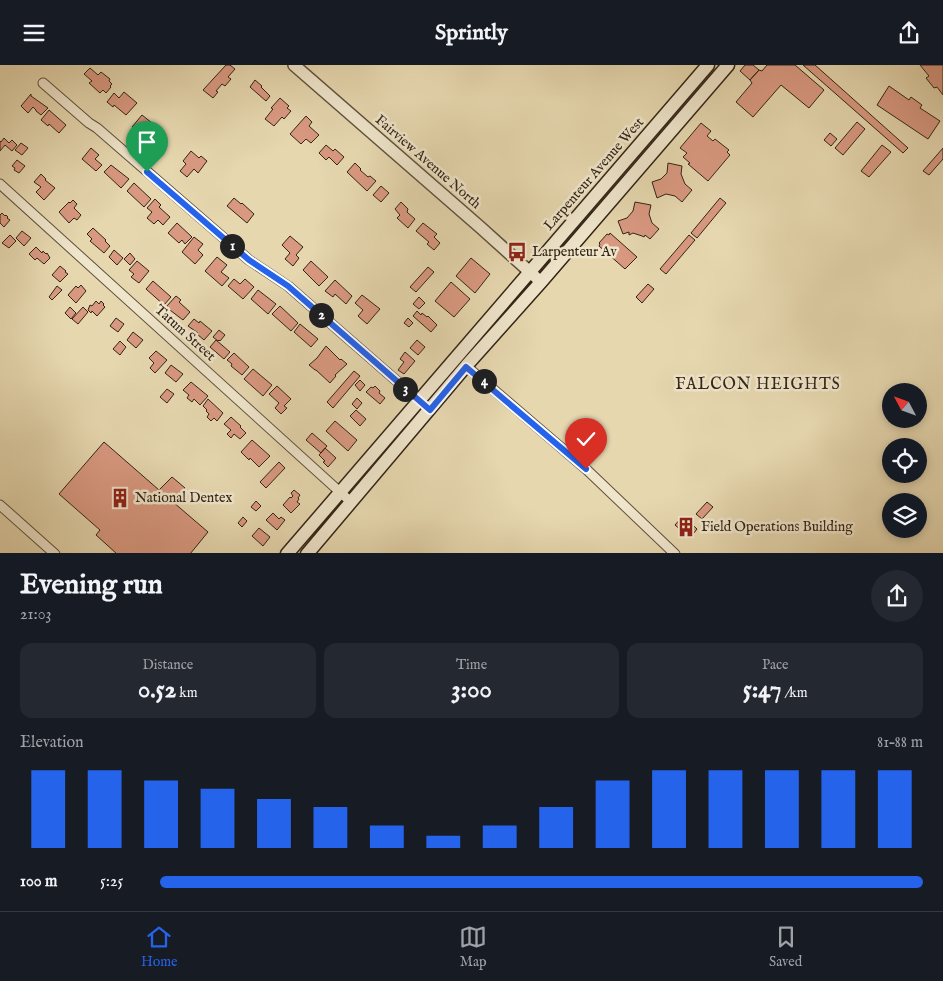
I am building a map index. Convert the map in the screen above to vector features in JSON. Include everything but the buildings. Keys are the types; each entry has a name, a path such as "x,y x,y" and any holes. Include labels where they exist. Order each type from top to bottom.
{"main road":[{"name":"Larpenteur Avenue West","path":"287,553 341,493 708,65"},
{"path":"307,553 728,65"},
{"path":"696,80 707,89"}],"street":[{"name":"Fairview Avenue North","path":"294,65 541,282"},
{"path":"43,83 249,260 288,286 430,410"},
{"name":"Tatum Street","path":"0,184 351,502"},
{"path":"466,367 586,469 675,553"},
{"path":"0,505 55,553"}],"place":[{"name":"Larpenteur Av","path":"517,252"},
{"name":"National Dentex","path":"120,498"},
{"name":"Field Operations Building","path":"686,527"}],"district":[{"name":"FALCON HEIGHTS","path":"758,385"}],"route":[{"path":"147,172 249,260 288,286 430,410 466,367 586,469"}]}
